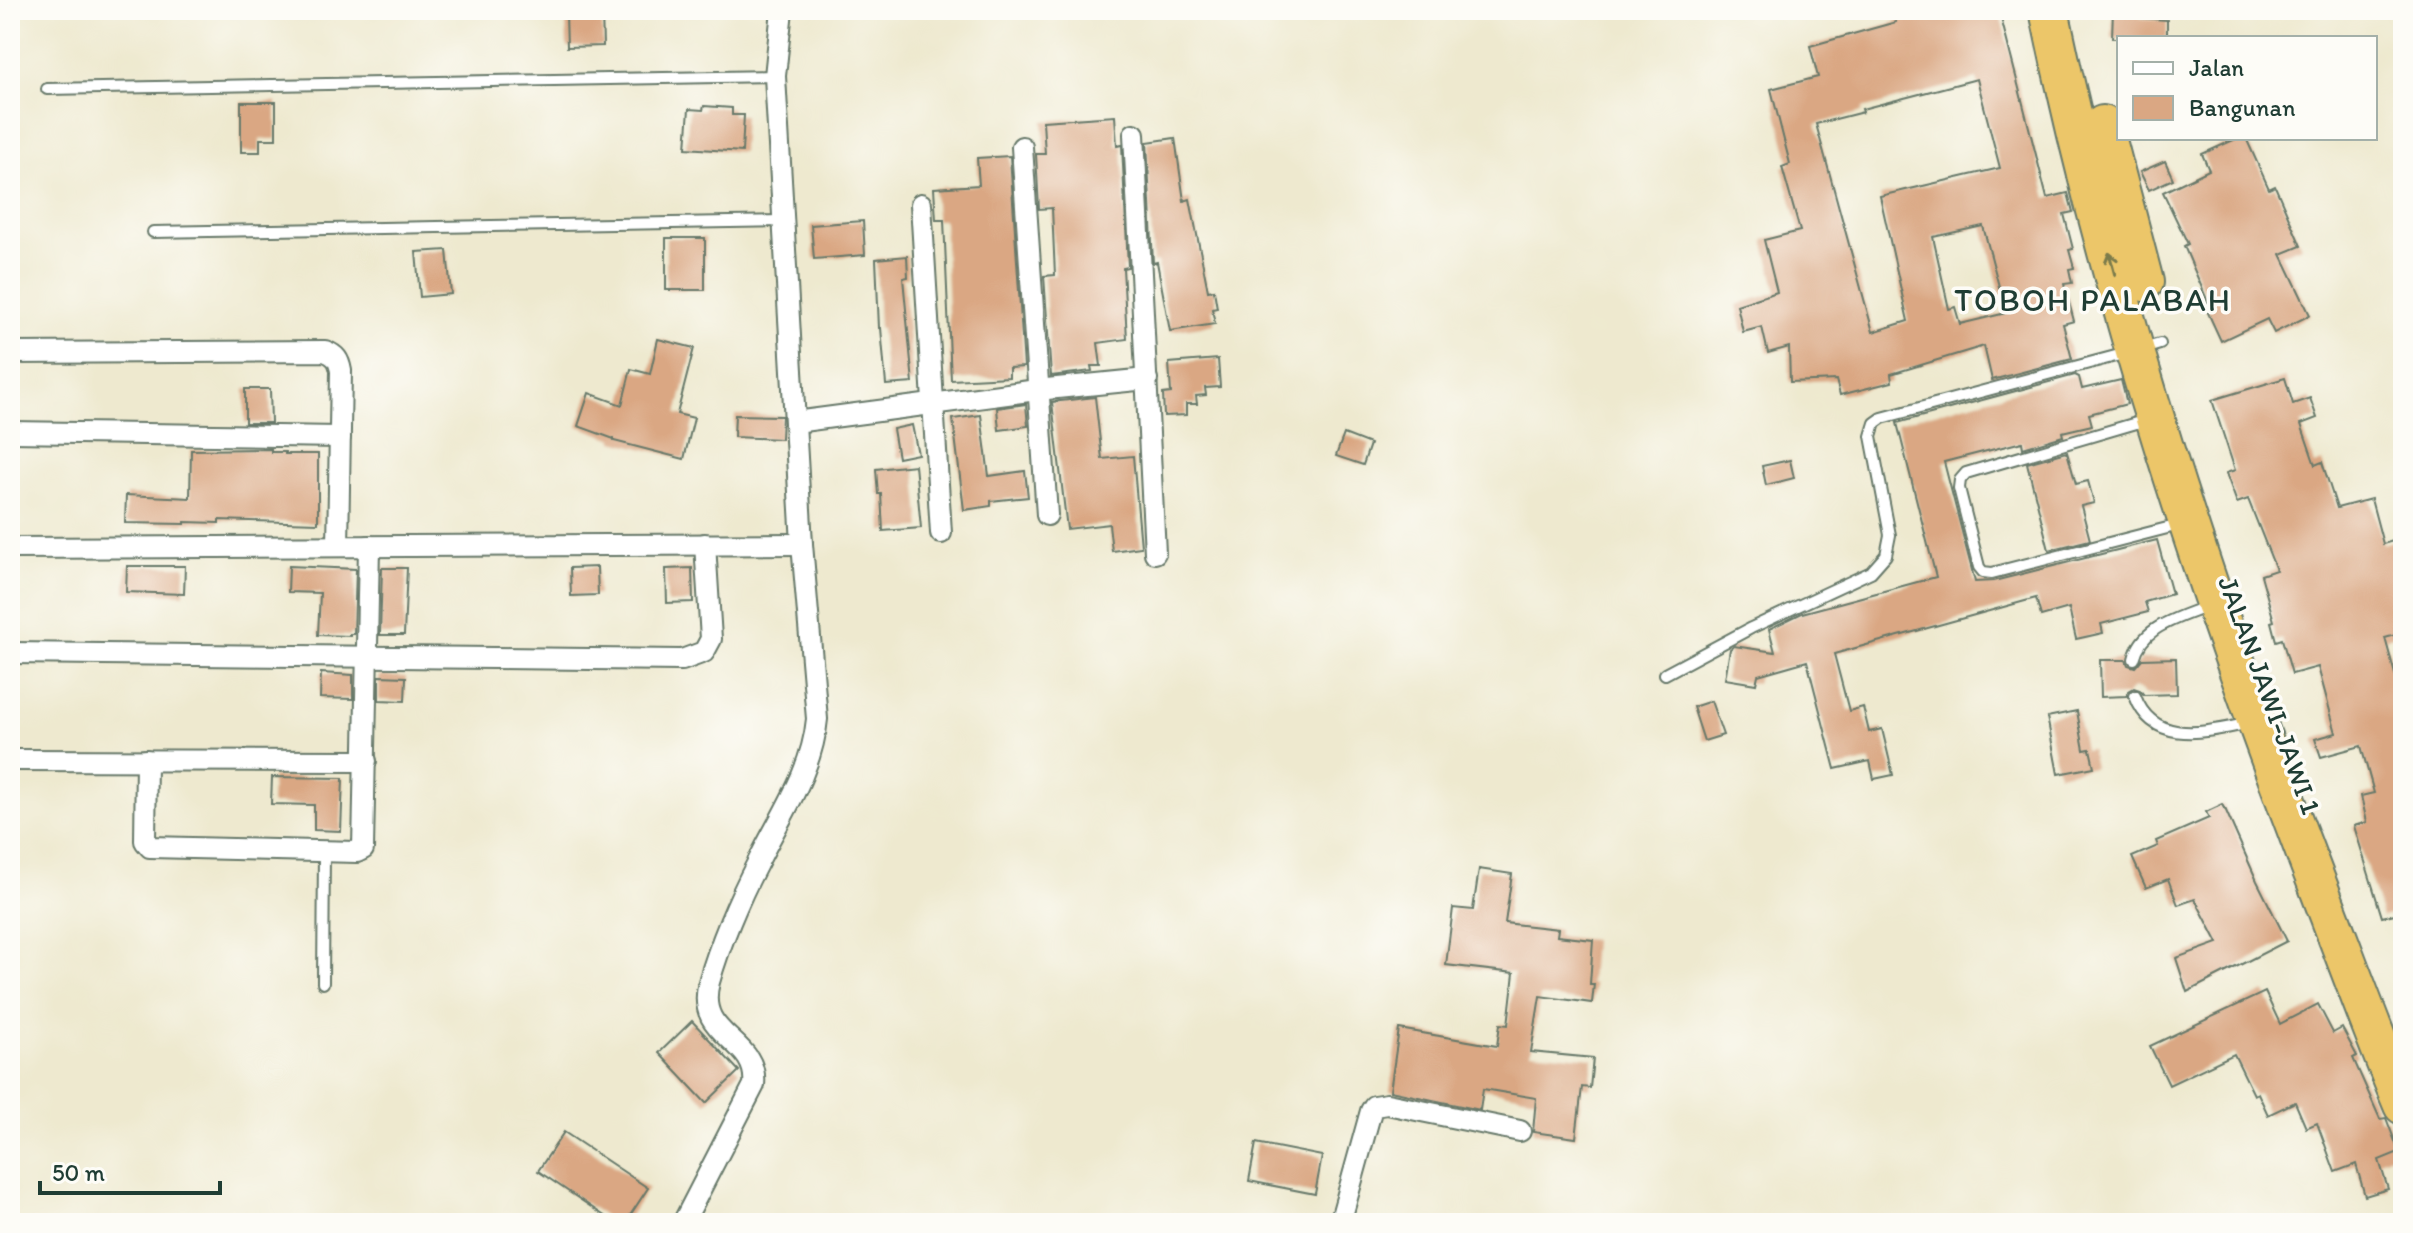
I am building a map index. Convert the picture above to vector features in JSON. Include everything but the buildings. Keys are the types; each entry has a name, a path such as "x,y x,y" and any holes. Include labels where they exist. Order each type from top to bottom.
{"highway":[{"path":"2049,10 2096,205 2148,347"},
{"path":"2074,10 2148,347 2156,418 2216,603 2264,719 2399,1086"},
{"name":"JALAN JAWI-JAWI 1","path":"2148,347 2227,578 2264,719 2403,1039"}],"street":[{"path":"683,1223 754,1085 755,1071 750,1058 715,1027 708,1014 709,983 750,879 815,747 817,719 802,544 775,76 782,10"},
{"path":"1134,134 1155,553"},
{"path":"1022,147 1047,515"},
{"path":"921,204 941,533"},
{"path":"10,353 325,351 333,354 339,361 338,546"},
{"path":"795,422 1037,390 1147,379"},
{"path":"10,432 340,437"},
{"path":"10,653 682,660 704,652 711,639 705,544"},
{"path":"10,548 802,544"},
{"path":"146,760 145,841 150,847 324,852 357,852 363,849 369,546"},
{"path":"10,760 366,761"},
{"path":"1340,1223 1374,1106 1387,1104 1520,1131"}],"lane":[{"path":"47,89 775,76"},
{"path":"153,232 783,221"},
{"path":"1665,674 1751,628 1871,572 1886,555 1890,535 1871,436 1875,423 1882,418 2148,347"},
{"path":"2156,418 1966,473 1960,480 1959,488 1979,567 1983,572 1992,573 2189,522"},
{"path":"2134,659 2137,645 2146,635 2216,603"},
{"path":"2135,696 2140,710 2150,720 2175,731 2215,730 2264,719"},
{"path":"323,983 324,852"}],"district":[{"name":"TOBOH PALABAH","path":"2093,300"}]}
